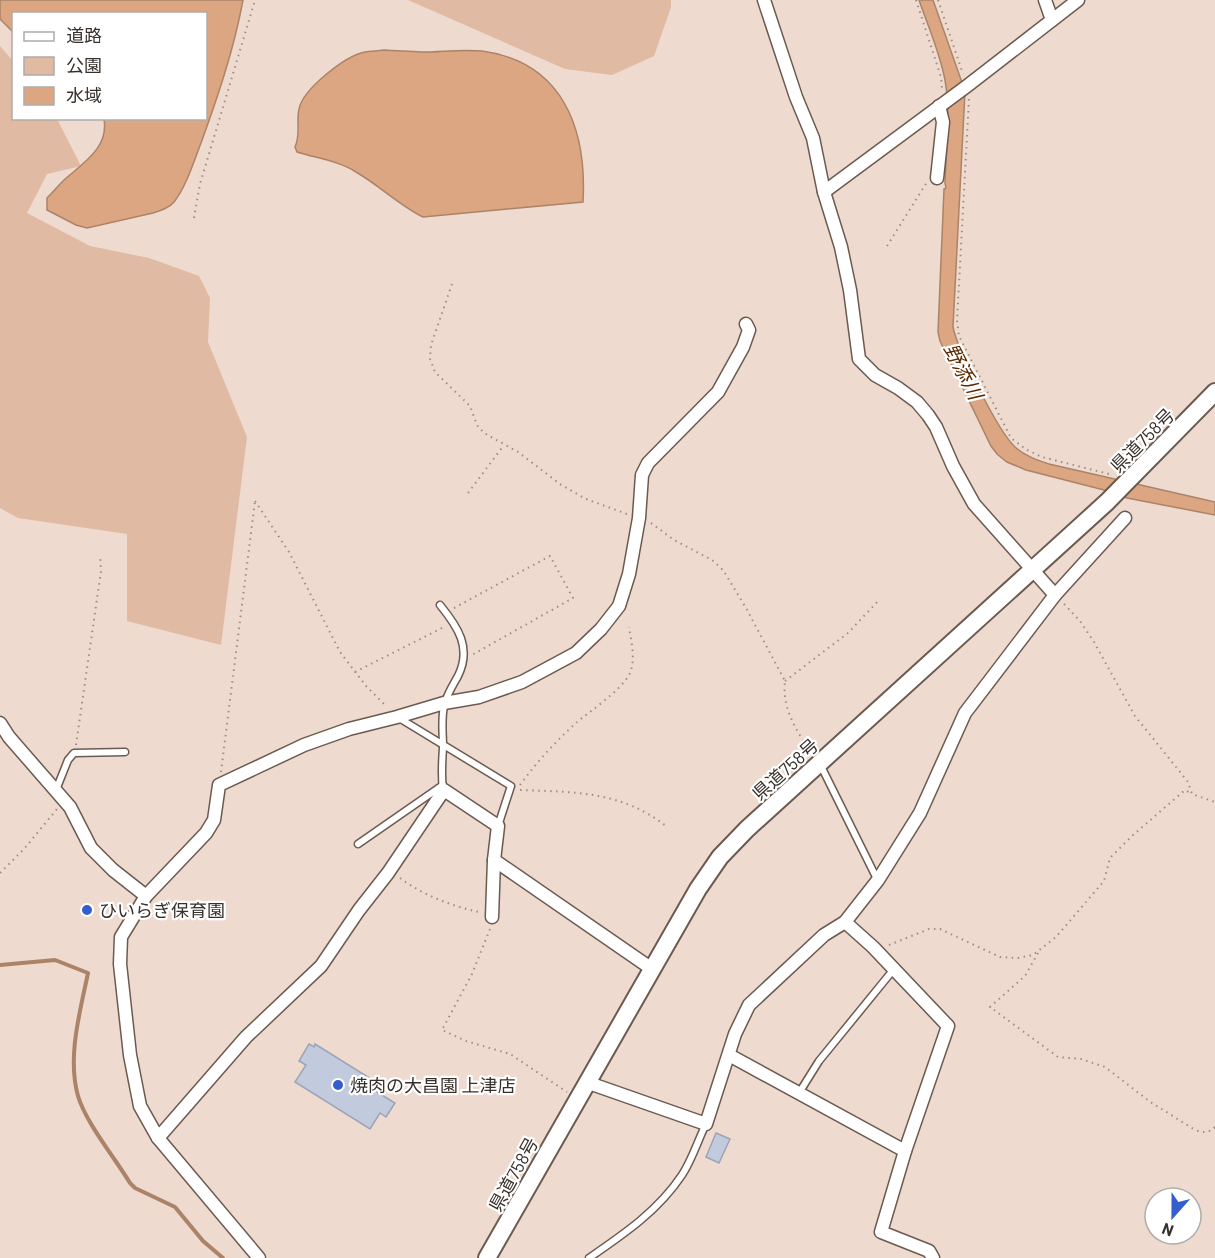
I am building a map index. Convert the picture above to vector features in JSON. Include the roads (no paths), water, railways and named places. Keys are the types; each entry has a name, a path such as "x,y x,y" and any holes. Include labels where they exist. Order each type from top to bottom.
{"main road":[{"name":"県道758号","path":"487,1258 698,889 720,857 747,829 1107,502 1128,477 1215,392"}],"street":[{"path":"764,0 793,88 813,138 824,192 841,247 850,290 859,359 875,375 917,402 928,415 974,504 1055,595"},
{"path":"1045,0 1052,20"},
{"path":"824,192 1078,0"},
{"path":"938,174 943,122 942,104"},
{"path":"259,1258 158,1138 140,1106 130,1054 120,964 121,937 146,896 206,833 214,820 219,786 304,745 350,729 444,703 479,696 522,682 576,653 601,629 619,606 629,574 639,518 642,475 648,463 718,392 743,347 749,330 746,324"},
{"path":"586,1082 706,1124 735,1034 749,1005 824,935 845,922 878,880 920,813 965,713 1055,595 1125,518"},
{"path":"0,723 9,737 60,795 91,848 113,870 146,896"},
{"path":"158,1138 246,1037 321,966 359,910 390,870 443,788 498,826 492,914"},
{"path":"494,860 652,969"},
{"path":"845,922 873,947 948,1026 905,1151 881,1232 929,1251 933,1258"},
{"path":"729,1055 905,1151"}],"lane":[{"path":"358,844 443,788 441,721 444,703 464,664 464,647 454,621 440,605"},
{"path":"397,717 512,786 498,826"},
{"path":"60,795 68,760 74,753 125,752"},
{"path":"820,764 878,880"},
{"path":"799,1093 819,1061 894,969"},
{"path":"589,1258 634,1228 657,1206 683,1173 706,1124"}],"water":[{"path":"0,0 243,0 230,54 213,108 189,174 172,204 153,213 87,228 47,210 47,198 99,147 103,138 104,120 207,120 207,12 12,12 12,31 0,19"},
{"name":"野添川","path":"919,0 933,0 965,91 953,327 962,354 989,408 1015,447 1031,457 1049,464 1215,502 1215,515 1127,498 1026,470 1007,462 991,446 940,341 938,332 948,106 940,60"},
{"path":"384,50 482,51 510,58 533,69 551,84 564,103 574,125 580,149 583,202 423,217 349,168 297,152 295,147 298,137 299,109 308,92 326,74 347,60 365,52"}],"waterway":[{"path":"0,965 55,960 88,973 74,1050 75,1081 82,1106 94,1129 130,1183 135,1188 175,1207 203,1241 223,1258"}],"place":[{"name":"ひいらぎ保育園","path":"87,910"},
{"name":"焼肉の大昌園 上津店","path":"338,1085"}]}
